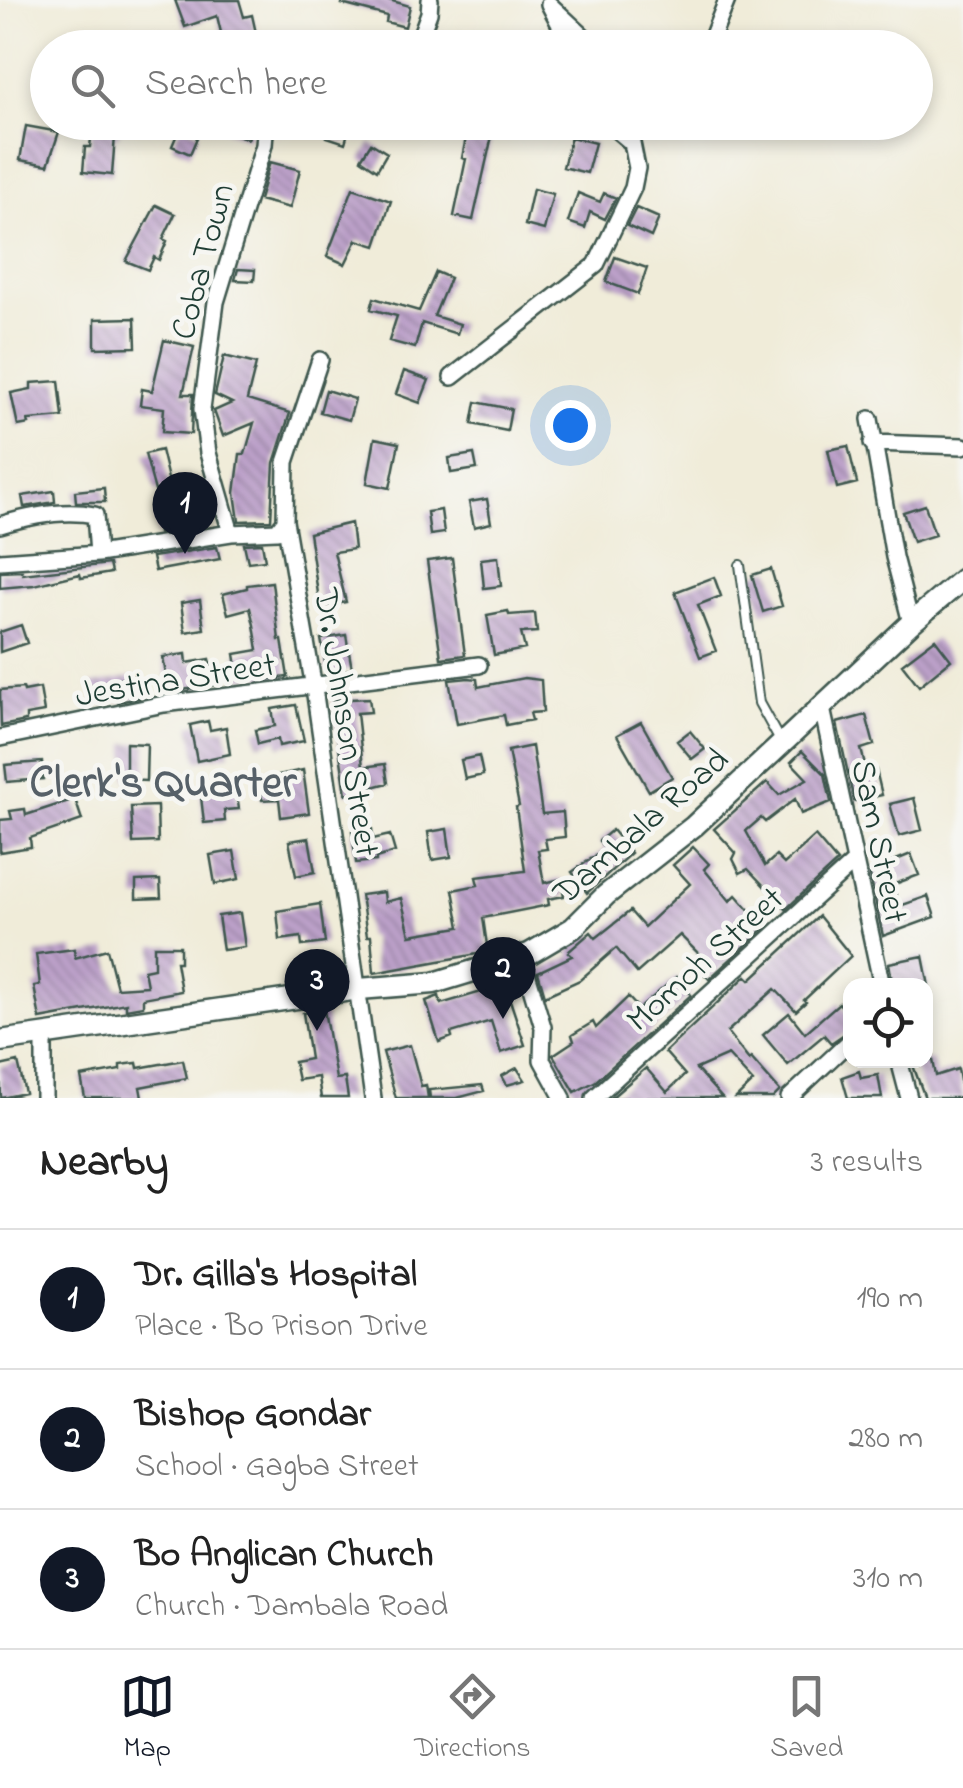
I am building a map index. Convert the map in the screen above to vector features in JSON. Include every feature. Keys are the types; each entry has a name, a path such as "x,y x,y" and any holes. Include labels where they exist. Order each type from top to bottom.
{"street":[{"path":"423,30 430,0"},
{"path":"715,30 727,0"},
{"path":"548,2 563,30"},
{"path":"548,2 577,30"},
{"name":"Coba Town","path":"231,533 208,453 202,409 204,378 216,302 264,140"},
{"path":"452,377 596,265 634,188 638,168 628,140"},
{"name":"Dr. Johnson Street","path":"320,360 286,462 285,521 314,688 373,1098"},
{"path":"870,419 894,557 911,622"},
{"path":"872,443 963,446"},
{"path":"0,524 80,512 95,515 98,554"},
{"path":"0,561 98,554 231,533 277,532 285,521"},
{"name":"Dambala Road","path":"0,1040 434,982 522,957 573,928 606,895 694,826 963,578"},
{"name":"Jestina Street","path":"0,738 164,704 314,688 479,664"},
{"name":"Sam Street","path":"822,708 880,978"},
{"name":"Momoh Street","path":"594,1098 853,864"},
{"path":"522,957 542,1028 542,1060 563,1098"},
{"path":"44,1034 44,1098"},
{"path":"789,1098 843,1048"},
{"path":"901,1068 909,1098"}],"lane":[{"path":"740,565 759,703 782,745"}],"building":[{"path":"175,0 239,0 244,17 252,15 255,30 220,30 217,16 185,27"},
{"path":"343,0 389,0 410,6 405,27 386,22 387,16 342,4"},
{"path":"26,126 30,127 30,140 56,140 48,165 20,160"},
{"path":"91,140 115,140 112,175 83,172 85,147 90,147"},
{"path":"175,140 196,140 190,154 172,146"},
{"path":"466,140 491,140 473,220 454,216 466,159 462,158"},
{"path":"570,140 595,143 587,173 563,167"},
{"path":"371,143 387,153 377,170 361,159"},
{"path":"270,162 300,170 290,208 259,200"},
{"path":"353,188 391,201 376,246 357,240 345,264 327,256"},
{"path":"533,189 553,194 544,230 525,225"},
{"path":"578,193 600,202 604,193 616,198 605,219 590,212 585,228 568,222"},
{"path":"156,205 175,214 163,239 167,241 159,260 154,257 148,270 126,261"},
{"path":"636,208 659,218 651,237 627,226"},
{"path":"615,257 647,268 638,294 606,282"},
{"path":"238,269 255,270 254,281 235,280"},
{"path":"436,272 450,278 434,316 460,324 457,334 422,323 415,348 389,341 397,316 371,309 374,298 419,311"},
{"path":"135,318 136,347 95,348 95,319"},
{"path":"164,340 194,347 183,394 193,394 191,434 162,432 164,408 140,405 142,389 152,391"},
{"path":"224,356 256,364 247,400 290,413 274,463 271,520 239,521 235,493 240,454 245,454 254,423 223,436 214,411 232,403 215,395"},
{"path":"404,371 429,380 420,403 396,394"},
{"path":"59,381 63,417 28,420 29,424 18,426 11,393 31,389 31,383"},
{"path":"326,390 355,399 349,420 320,412"},
{"path":"476,402 511,409 507,431 472,424"},
{"path":"375,438 399,443 390,488 367,483"},
{"path":"848,446 857,483 837,488 828,450"},
{"path":"161,450 170,487 155,491 145,454"},
{"path":"474,454 477,469 451,473 449,458"},
{"path":"104,488 105,502 76,502 75,491"},
{"path":"54,491 55,502 24,507 22,496"},
{"path":"487,499 491,523 474,527 469,502"},
{"path":"925,505 935,535 913,542 903,512"},
{"path":"441,510 444,533 430,535 427,512"},
{"path":"174,511 178,530 158,533 154,515"},
{"path":"351,523 354,549 334,552 346,602 320,607 309,533"},
{"path":"262,543 265,560 248,562 244,544"},
{"path":"217,547 220,559 155,571 152,557"},
{"path":"498,557 501,586 484,588 481,559"},
{"path":"452,558 465,655 441,658 427,561"},
{"path":"109,564 111,573 81,578 80,574 0,588 0,572 23,574"},
{"path":"771,569 782,606 763,612 752,575"},
{"path":"714,577 721,596 698,605 716,651 700,657 675,592"},
{"path":"272,582 288,677 262,680 262,675 239,679 235,654 258,650 254,625 250,608 228,614 223,594 247,585"},
{"path":"200,600 204,629 185,632 181,603"},
{"path":"508,611 509,615 535,613 537,632 521,633 525,649 494,655 487,615"},
{"path":"21,625 27,643 0,652 0,632"},
{"path":"346,635 352,669 327,673 321,639"},
{"path":"935,639 951,660 919,686 902,664"},
{"path":"186,654 187,663 210,659 215,685 169,692 163,657"},
{"path":"135,676 139,698 118,702 116,695 94,701 89,685"},
{"path":"524,678 541,680 543,712 530,713 532,720 506,725 504,715 457,724 449,680 477,679 478,687"},
{"path":"40,688 44,712 1,726 0,690"},
{"path":"369,698 371,712 357,713 363,767 385,764 388,783 346,794 332,700"},
{"path":"296,705 304,741 279,746 278,739 258,744 255,730 275,726 272,709"},
{"path":"866,715 874,745 861,749 867,772 876,770 882,795 854,801 837,723"},
{"path":"208,721 210,730 226,727 230,754 197,761 190,725"},
{"path":"641,722 672,777 649,791 617,735"},
{"path":"690,731 705,749 692,759 677,741"},
{"path":"126,743 147,744 146,781 126,780"},
{"path":"532,746 542,814 563,812 565,837 545,839 547,849 538,850 544,883 561,879 564,896 548,899 549,905 483,918 488,952 374,973 371,936 367,936 361,895 384,892 385,902 401,898 410,935 460,927 453,890 478,885 476,877 525,871 516,807 519,806 508,751"},
{"path":"802,751 825,774 831,802 801,814 795,799 746,831 765,866 776,856 784,864 815,836 837,862 786,909 748,869 740,873 733,859 736,853 714,829 767,782 779,795 807,779 791,762"},
{"path":"479,756 483,775 465,779 461,760"},
{"path":"42,762 43,779 7,782 5,765"},
{"path":"303,770 309,813 281,817 279,799 262,800 259,779"},
{"path":"220,786 221,790 236,789 239,809 224,810 225,821 204,823 200,788"},
{"path":"914,798 922,830 899,836 890,804"},
{"path":"75,799 82,820 30,838 31,847 0,852 0,820 12,819 10,811 25,809 26,815"},
{"path":"157,806 158,842 133,843 131,807"},
{"path":"372,829 373,839 390,835 395,852 376,861 356,863 352,831"},
{"path":"447,829 451,857 432,860 428,832"},
{"path":"612,830 631,853 587,893 572,872 605,849 599,841"},
{"path":"309,838 315,872 296,876 289,841"},
{"path":"693,847 709,864 704,869 730,901 736,895 765,928 709,979 692,961 699,954 680,935 637,973 616,948 580,980 545,996 538,972 572,956 568,952 591,932 596,938 630,911 644,927 690,884 673,865"},
{"path":"234,851 239,879 215,884 210,855"},
{"path":"911,854 919,875 892,885 900,906 928,896 935,917 883,936 869,871"},
{"path":"160,880 161,898 136,899 136,881"},
{"path":"320,904 325,943 302,946 301,937 280,940 277,911"},
{"path":"240,913 245,947 223,950 218,916"},
{"path":"819,916 851,956 796,1011 775,989 727,1032 780,1091 773,1098 736,1098 753,1082 728,1055 696,1069 722,1098 611,1098 646,1068 667,1092 685,1075 665,1052 746,976 750,980"},
{"path":"154,946 180,946 180,962 176,962 181,991 143,998 143,1006 126,1009 126,1003 40,1019 34,986 40,985 36,954 74,949 75,958 107,949 117,988 147,986 144,970 154,968"},
{"path":"923,956 927,978 892,978 889,963"},
{"path":"676,977 691,995 596,1081 575,1092 553,1055 574,1041 572,1035 593,1022 596,1028 628,997 639,1009"},
{"path":"505,985 525,1045 501,1053 491,1021 451,1033 452,1037 439,1042 426,1001 439,996 441,1004"},
{"path":"839,1003 843,1008 843,1035 831,1043 824,1035 788,1065 763,1035 789,1013 805,1033"},
{"path":"324,1010 336,1079 345,1078 348,1098 321,1098 318,1077 298,1080 294,1062 310,1059 303,1013"},
{"path":"410,1045 428,1098 396,1098 383,1052"},
{"path":"183,1060 187,1078 140,1087 142,1098 85,1098 81,1077 120,1070 120,1065 137,1063 138,1068"},
{"path":"933,1060 936,1076 958,1069 963,1098 925,1098 914,1068 933,1068"},
{"path":"18,1062 25,1093 1,1098 0,1066"},
{"path":"517,1068 525,1080 507,1085 502,1076"},
{"path":"859,1071 861,1078 878,1075 882,1098 848,1098 842,1077"},
{"path":"482,1085 484,1091 457,1098 430,1098 429,1090"}],"place":[{"name":"Dr. Gilla's Hospital","path":"185,554"},
{"name":"Bishop Gondar","path":"503,1019"},
{"name":"Bo Anglican Church","path":"317,1031"}],"district":[{"name":"Clerk's Quarter","path":"163,780"}]}
